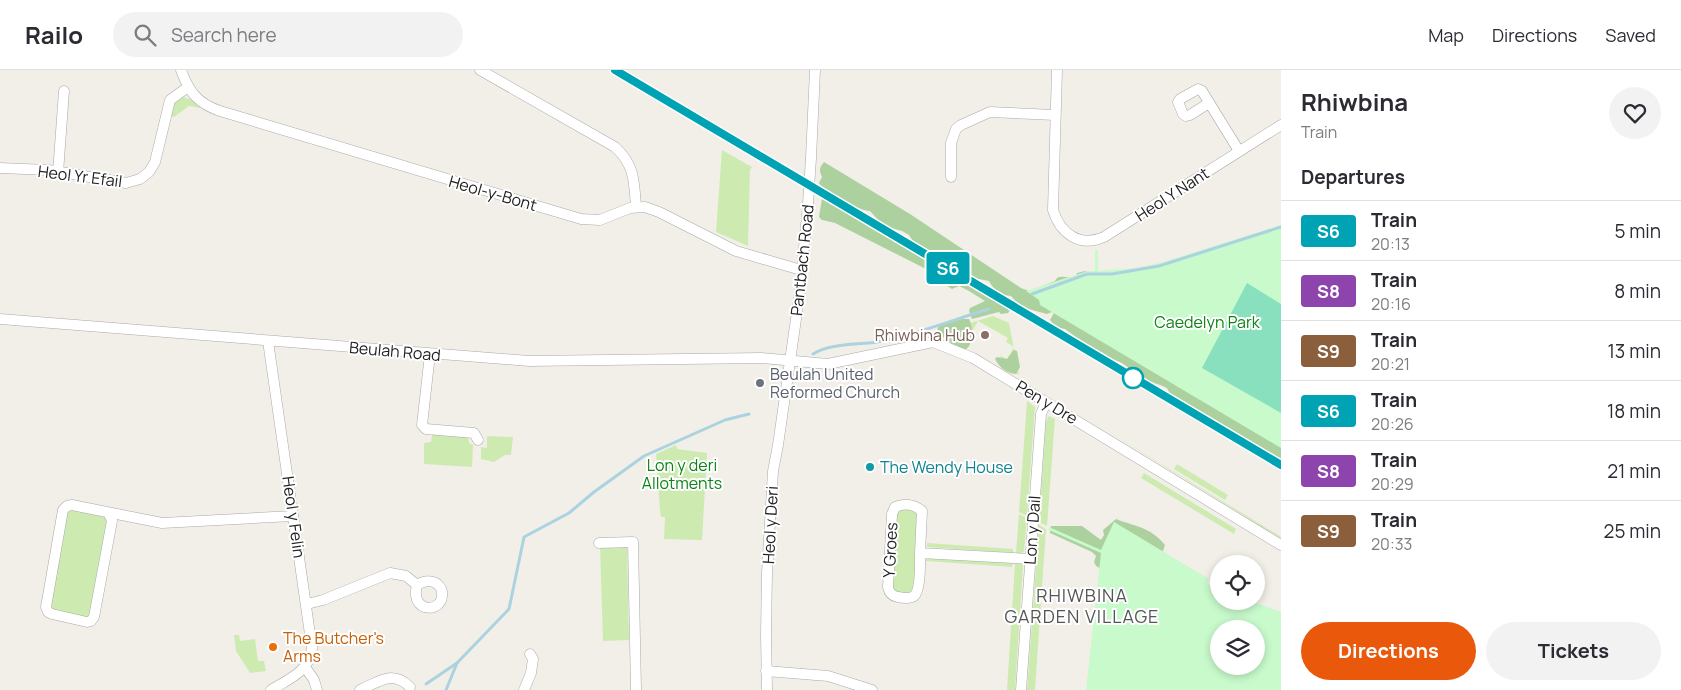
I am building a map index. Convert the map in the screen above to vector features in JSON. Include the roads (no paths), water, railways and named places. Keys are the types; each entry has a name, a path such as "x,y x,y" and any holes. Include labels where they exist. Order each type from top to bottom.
{"street":[{"path":"181,70 188,87"},
{"path":"480,70 615,147 623,154 632,171 636,207 645,207 659,212 736,251 801,270"},
{"name":"Pantbach Road","path":"790,361 808,204 815,70"},
{"path":"951,177 951,143 956,129 961,125 990,112 1055,115 1057,70"},
{"name":"Heol Yr Efail","path":"0,168 48,170 126,183 140,180 149,172 155,162 170,100 188,87"},
{"name":"Heol-y-Bont","path":"188,87 199,101 216,110 581,219 600,220 636,207"},
{"path":"58,173 64,91"},
{"path":"1209,103 1239,151"},
{"name":"Heol Y Nant","path":"1055,115 1053,210 1060,227 1081,240 1097,240 1281,125"},
{"name":"Beulah Road","path":"0,319 430,354 545,361 761,358 790,361"},
{"name":"Heol y Felin","path":"268,341 307,604 312,655 306,666"},
{"name":"Pen y Dre","path":"790,361 837,364 933,342 965,354 1281,545"},
{"path":"430,354 422,425 426,429 474,433 478,440"},
{"name":"Heol y Deri","path":"767,690 767,573 772,484 790,361"},
{"name":"Lon y Dail","path":"1021,690 1040,414 1046,402"},
{"name":"Y Groes","path":"908,505 922,511 920,553 919,586 916,595 907,598 892,595 888,587 892,514 895,507 908,505"},
{"path":"109,514 112,521 94,617 91,621 87,622 48,612 46,607 63,510 67,506 162,523 293,516"},
{"path":"599,543 633,542 636,690"},
{"name":"Y Groes","path":"920,553 1030,559"},
{"path":"307,604 324,600 390,573 406,576 417,585"},
{"path":"524,690 531,673 533,659 530,654"},
{"path":"271,690 306,666 317,690"},
{"path":"766,671 828,676 872,690"},
{"path":"360,690 389,677 402,680 410,687"}],"waterway":[{"path":"1032,294 1087,274 1112,274 1159,266 1281,227"},
{"path":"813,354 835,346 877,342 905,335 989,309"},
{"path":"446,690 457,663 509,609 524,537 569,513 594,492 644,456 725,420 749,414"},
{"path":"426,684 457,663"}],"railway":[{"path":"615,70 1281,465"}],"train":[{"name":"S6","path":"615,70 1281,465"}],"place":[{"name":"Rhiwbina Hub","path":"985,335"},
{"name":"Beulah United Reformed Church","path":"760,383"},
{"name":"The Wendy House","path":"870,467"},
{"name":"The Butcher's Arms","path":"273,647"}],"district":[{"name":"RHIWBINA GARDEN VILLAGE","path":"1082,606"}],"park label":[{"name":"Caedelyn Park","path":"1207,322"},
{"name":"Lon y deri Allotments","path":"682,474"}]}
